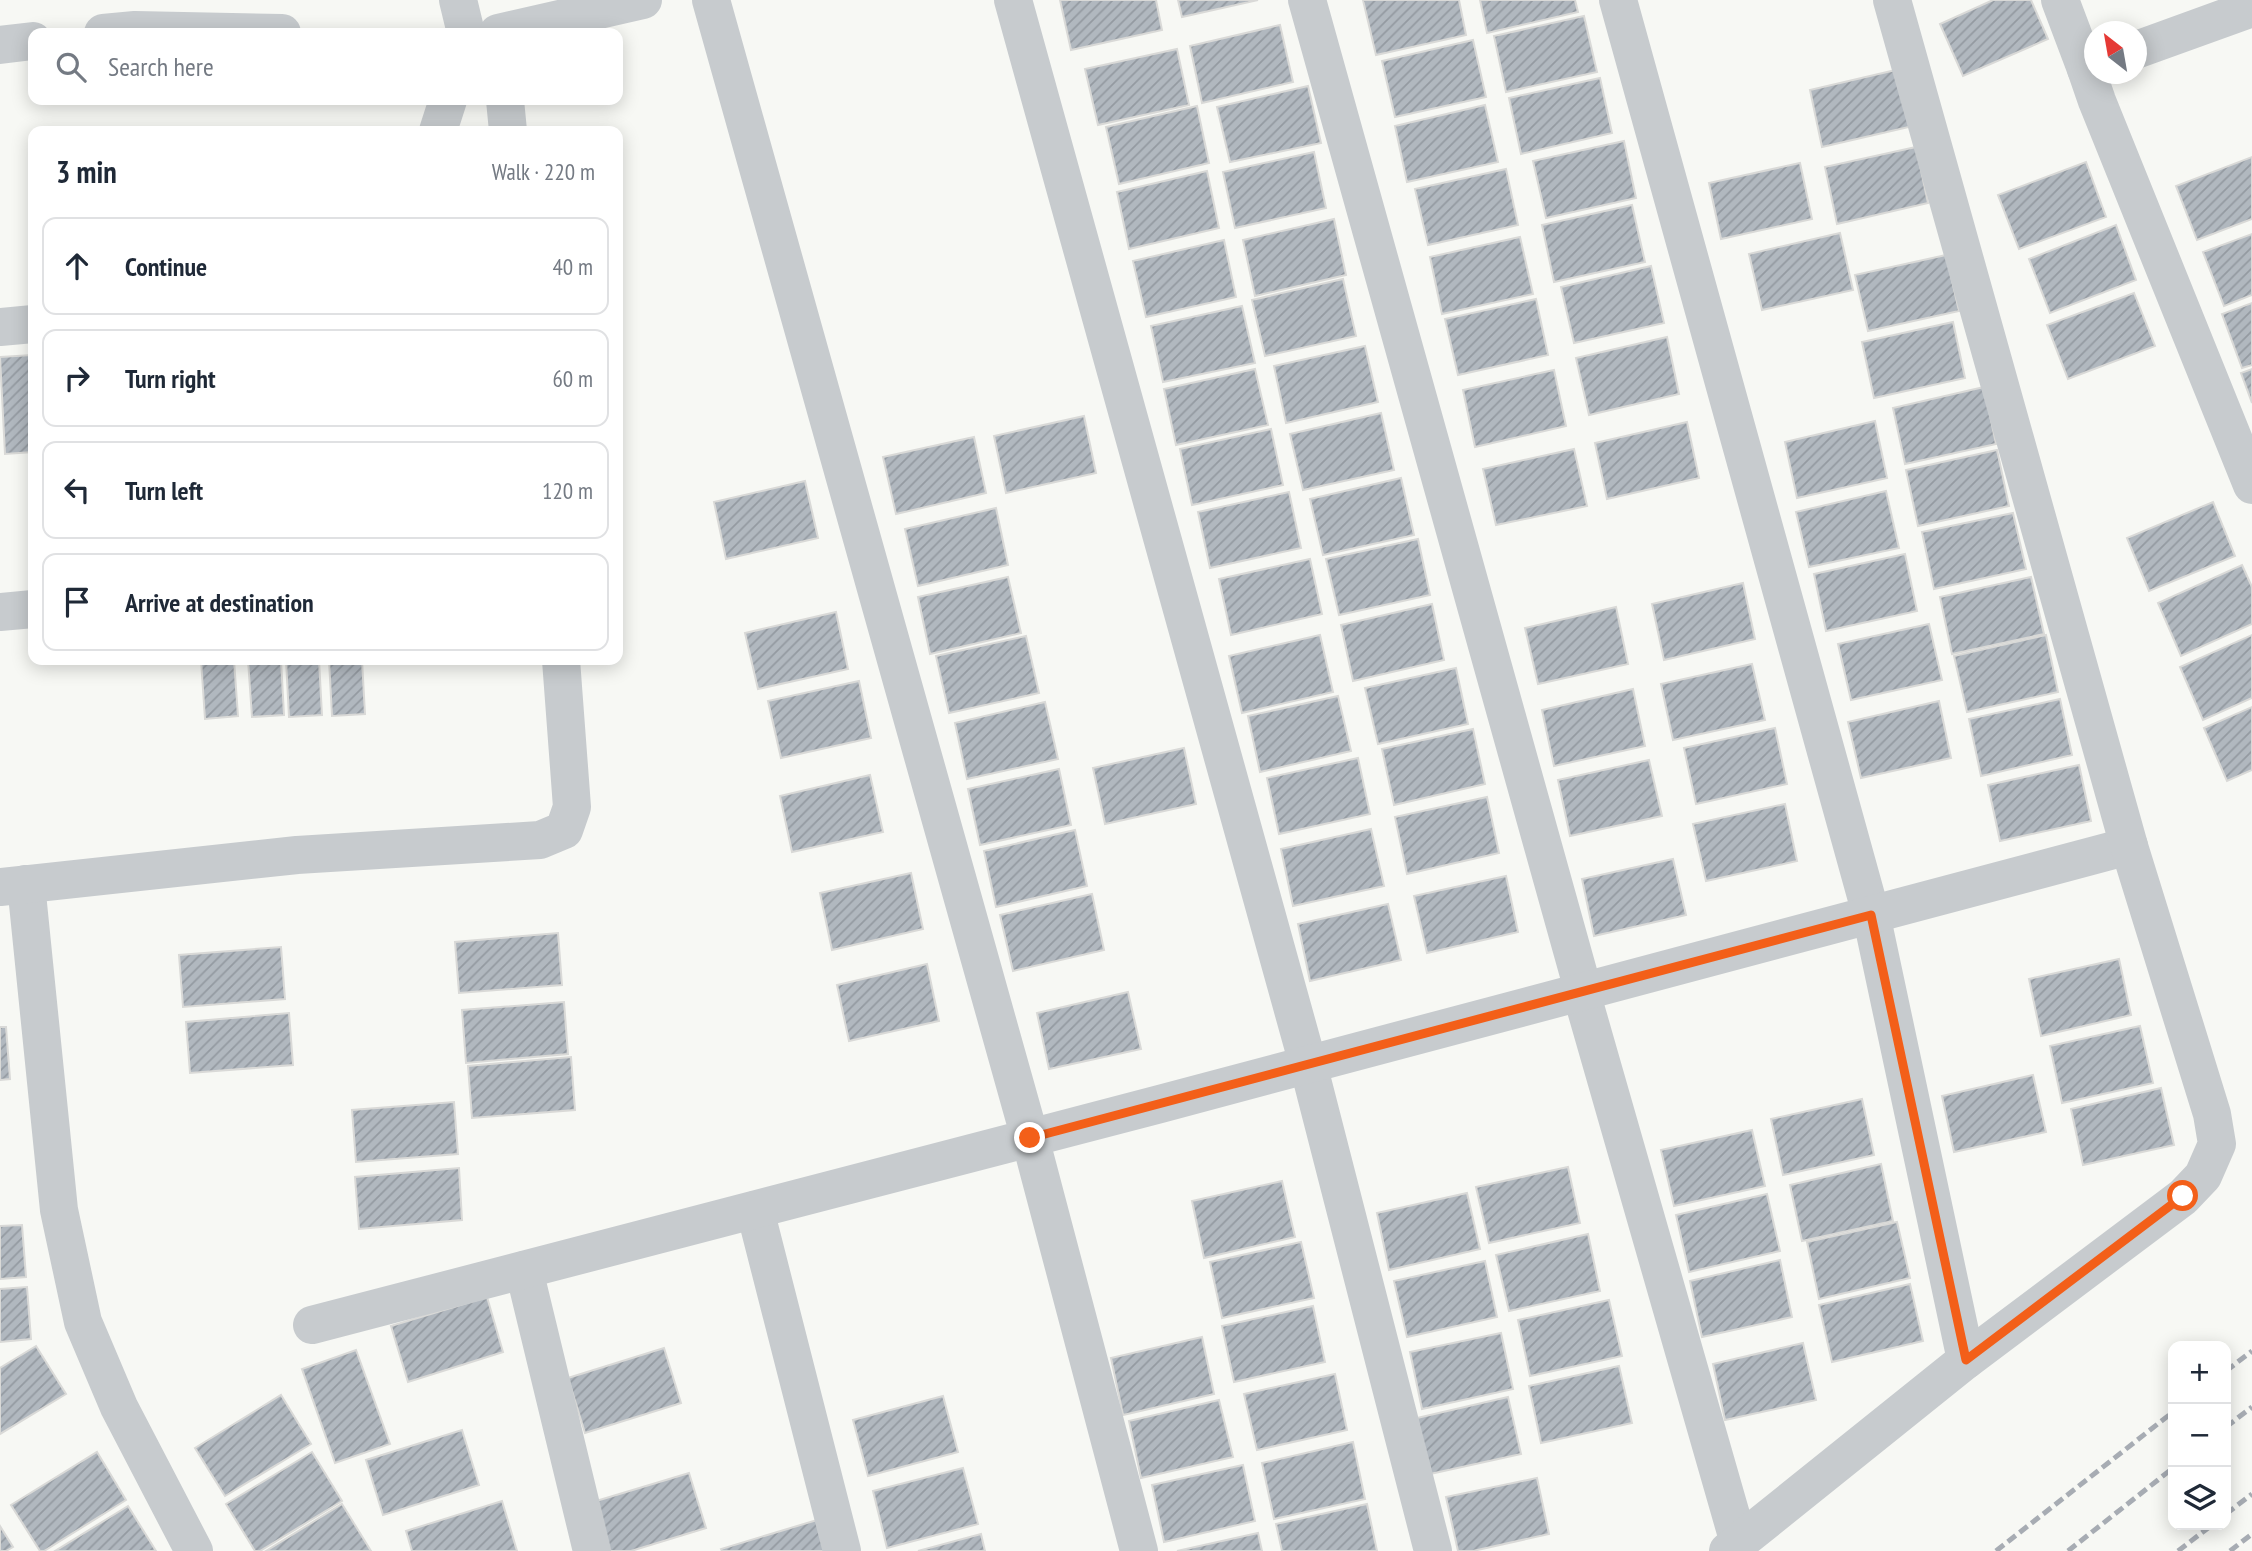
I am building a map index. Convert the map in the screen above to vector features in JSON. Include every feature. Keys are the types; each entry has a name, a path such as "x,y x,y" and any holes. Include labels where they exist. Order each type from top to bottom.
{"street":[{"path":"458,0 465,28"},
{"path":"520,28 643,0"},
{"path":"711,0 1030,1138 1139,1551"},
{"path":"1013,0 1307,1065 1433,1551"},
{"path":"1307,0 1571,946 1582,986 1581,992 1733,1547 1966,1360 2183,1196 2203,1176 2217,1144 2212,1114 2130,846 1892,0"},
{"path":"1618,0 1871,915 1966,1360"},
{"path":"2060,0 2084,54"},
{"path":"2147,46 2252,8"},
{"path":"122,21 215,28"},
{"path":"0,45 28,42"},
{"path":"2097,84 2252,485"},
{"path":"440,126 447,105"},
{"path":"505,105 508,126"},
{"path":"0,327 28,324"},
{"path":"0,612 28,609"},
{"path":"194,1551 120,1407 83,1322 59,1210 13,885 296,855 540,840 564,830 572,807 561,665"},
{"path":"312,1325 1030,1138 2130,846"},
{"path":"755,1210 842,1551"},
{"path":"524,1270 592,1551"}],"building":[{"path":"1060,0 1156,0 1162,30 1071,50"},
{"path":"1178,0 1258,0 1182,17"},
{"path":"1363,0 1459,0 1466,35 1376,55"},
{"path":"1480,0 1575,0 1578,12 1487,33"},
{"path":"1993,0 2031,0 2048,39 1963,76 1940,24"},
{"path":"1584,16 1597,72 1506,92 1494,36"},
{"path":"1280,25 1293,82 1202,103 1190,46"},
{"path":"1473,40 1486,97 1395,117 1382,61"},
{"path":"1177,49 1189,105 1098,125 1085,69"},
{"path":"1900,69 1913,126 1822,147 1810,90"},
{"path":"1600,78 1612,133 1521,154 1509,98"},
{"path":"1308,86 1321,143 1230,162 1217,107"},
{"path":"1485,105 1498,162 1407,182 1395,126"},
{"path":"1197,106 1209,163 1119,184 1106,127"},
{"path":"1624,141 1636,198 1546,218 1533,161"},
{"path":"1916,147 1928,203 1837,224 1825,167"},
{"path":"1314,152 1326,208 1235,228 1223,172"},
{"path":"2252,157 2252,219 2197,240 2176,186"},
{"path":"2086,162 2106,217 2019,249 1998,195"},
{"path":"1800,163 1812,219 1721,239 1709,183"},
{"path":"1506,169 1518,225 1428,245 1415,189"},
{"path":"1207,171 1219,228 1129,249 1117,192"},
{"path":"1632,205 1645,262 1554,282 1542,225"},
{"path":"1334,219 1346,275 1255,296 1243,240"},
{"path":"2116,225 2136,280 2050,313 2029,259"},
{"path":"1840,233 1853,290 1762,310 1749,254"},
{"path":"2252,234 2252,295 2224,306 2203,252"},
{"path":"1520,237 1533,294 1442,314 1430,257"},
{"path":"1224,240 1236,297 1146,317 1133,261"},
{"path":"1946,255 1959,311 1868,331 1855,275"},
{"path":"1651,266 1664,323 1574,343 1561,287"},
{"path":"1343,279 1356,336 1265,356 1252,300"},
{"path":"2134,293 2155,346 2068,379 2047,325"},
{"path":"1536,299 1548,355 1458,375 1445,319"},
{"path":"2252,303 2252,365 2242,368 2222,314"},
{"path":"1242,306 1255,363 1163,382 1151,326"},
{"path":"1953,322 1965,378 1874,398 1862,342"},
{"path":"1667,337 1679,394 1589,415 1576,358"},
{"path":"1365,346 1378,402 1286,423 1274,366"},
{"path":"28,355 28,452 5,454 0,357"},
{"path":"1255,369 1268,425 1176,445 1164,389"},
{"path":"2252,369 2252,403 2241,373"},
{"path":"1554,370 1566,426 1475,447 1463,390"},
{"path":"1984,387 1996,444 1905,464 1893,408"},
{"path":"1381,413 1394,470 1303,490 1290,434"},
{"path":"1084,416 1096,473 1006,493 994,436"},
{"path":"1875,421 1887,478 1797,498 1785,442"},
{"path":"1687,422 1699,478 1607,499 1595,443"},
{"path":"1271,429 1283,485 1192,505 1180,449"},
{"path":"974,437 986,493 896,514 883,457"},
{"path":"1574,449 1587,506 1496,525 1483,469"},
{"path":"1997,450 2009,506 1918,526 1906,470"},
{"path":"1401,478 1414,535 1323,555 1310,499"},
{"path":"805,481 818,538 726,559 714,502"},
{"path":"1886,491 1899,548 1809,567 1796,512"},
{"path":"1289,492 1301,548 1210,568 1198,512"},
{"path":"2213,502 2235,556 2149,591 2127,538"},
{"path":"996,508 1008,565 918,586 905,529"},
{"path":"2013,513 2026,569 1934,589 1922,532"},
{"path":"1418,539 1430,595 1339,615 1326,559"},
{"path":"1905,554 1917,611 1826,631 1814,574"},
{"path":"1310,559 1322,614 1231,635 1219,579"},
{"path":"2242,565 2252,587 2252,624 2181,656 2158,603"},
{"path":"1008,577 1021,633 930,654 918,597"},
{"path":"2031,577 2044,634 1952,654 1940,597"},
{"path":"1743,583 1755,639 1664,660 1652,604"},
{"path":"1432,604 1444,660 1353,681 1341,625"},
{"path":"1616,607 1628,664 1538,684 1525,628"},
{"path":"836,612 848,669 758,689 745,633"},
{"path":"1929,624 1942,680 1851,700 1838,644"},
{"path":"1320,635 1333,692 1242,713 1229,656"},
{"path":"2046,635 2058,692 1967,712 1954,656"},
{"path":"2252,635 2252,698 2203,720 2180,667"},
{"path":"1026,636 1039,693 949,713 936,656"},
{"path":"1752,664 1765,720 1673,740 1661,684"},
{"path":"201,665 234,665 238,716 205,719"},
{"path":"248,665 281,665 284,715 252,717"},
{"path":"286,665 319,665 322,715 289,717"},
{"path":"329,665 362,665 365,714 332,716"},
{"path":"1456,668 1468,724 1378,744 1365,688"},
{"path":"859,681 871,738 781,758 768,701"},
{"path":"1633,689 1645,746 1554,766 1542,710"},
{"path":"1338,696 1351,751 1260,772 1248,716"},
{"path":"2060,699 2072,755 1981,776 1969,719"},
{"path":"1939,701 1951,758 1861,778 1848,722"},
{"path":"1045,702 1058,759 967,779 955,723"},
{"path":"2252,707 2252,770 2227,781 2204,728"},
{"path":"1775,728 1787,784 1696,804 1684,748"},
{"path":"1473,729 1485,784 1394,805 1382,749"},
{"path":"1184,748 1196,804 1105,824 1093,768"},
{"path":"1358,758 1370,814 1279,834 1267,778"},
{"path":"1649,760 1662,816 1570,836 1558,780"},
{"path":"2079,765 2091,821 2000,841 1988,785"},
{"path":"1059,769 1071,825 980,845 968,789"},
{"path":"870,775 883,832 792,852 780,796"},
{"path":"1487,797 1499,853 1407,874 1395,817"},
{"path":"1785,804 1797,861 1706,881 1693,824"},
{"path":"1371,829 1384,886 1293,906 1281,849"},
{"path":"1075,830 1087,886 996,907 984,851"},
{"path":"1673,859 1686,915 1594,936 1582,879"},
{"path":"911,873 923,929 832,950 820,893"},
{"path":"1506,876 1518,932 1427,953 1414,896"},
{"path":"1092,894 1104,950 1013,971 1000,915"},
{"path":"1388,904 1401,960 1310,981 1298,924"},
{"path":"558,933 562,985 459,993 455,942"},
{"path":"281,947 285,999 183,1007 179,955"},
{"path":"2119,959 2131,1015 2041,1036 2029,979"},
{"path":"927,964 939,1021 849,1041 837,985"},
{"path":"1128,992 1141,1049 1049,1069 1037,1013"},
{"path":"564,1002 568,1054 466,1063 462,1010"},
{"path":"289,1013 293,1065 190,1073 186,1022"},
{"path":"2140,1026 2153,1083 2062,1103 2050,1046"},
{"path":"0,1027 6,1027 10,1079 0,1080"},
{"path":"571,1057 575,1110 472,1118 468,1066"},
{"path":"2033,1075 2046,1132 1954,1152 1942,1096"},
{"path":"2161,1088 2174,1145 2083,1165 2071,1109"},
{"path":"1862,1099 1874,1155 1783,1175 1771,1119"},
{"path":"454,1102 458,1154 356,1162 352,1110"},
{"path":"1752,1130 1765,1186 1674,1206 1661,1150"},
{"path":"1881,1164 1893,1221 1802,1241 1790,1185"},
{"path":"1568,1167 1580,1223 1489,1243 1476,1187"},
{"path":"459,1168 462,1220 359,1229 355,1177"},
{"path":"1282,1181 1295,1237 1204,1258 1192,1201"},
{"path":"1467,1193 1480,1249 1389,1270 1377,1213"},
{"path":"1767,1194 1780,1251 1689,1272 1676,1215"},
{"path":"1897,1222 1910,1278 1819,1299 1807,1242"},
{"path":"22,1225 26,1277 0,1279 0,1226"},
{"path":"1588,1234 1600,1291 1509,1311 1496,1255"},
{"path":"1301,1242 1314,1298 1222,1318 1210,1262"},
{"path":"1780,1260 1792,1317 1702,1337 1690,1281"},
{"path":"1485,1261 1497,1317 1407,1337 1394,1281"},
{"path":"1910,1284 1923,1341 1832,1362 1819,1305"},
{"path":"27,1287 31,1339 0,1342 0,1289"},
{"path":"487,1297 503,1352 408,1382 391,1326"},
{"path":"1609,1300 1622,1356 1530,1376 1518,1320"},
{"path":"1313,1306 1325,1362 1234,1382 1222,1326"},
{"path":"1501,1333 1513,1389 1422,1409 1410,1352"},
{"path":"1202,1337 1214,1394 1123,1415 1111,1358"},
{"path":"1803,1343 1816,1400 1725,1420 1713,1364"},
{"path":"36,1346 66,1394 0,1434 0,1368"},
{"path":"664,1348 681,1403 585,1433 568,1378"},
{"path":"356,1350 390,1444 335,1463 302,1369"},
{"path":"1619,1366 1632,1423 1541,1443 1529,1386"},
{"path":"1335,1374 1347,1430 1257,1450 1244,1394"},
{"path":"281,1395 311,1444 225,1496 195,1448"},
{"path":"943,1396 958,1452 868,1476 853,1420"},
{"path":"1508,1397 1521,1454 1430,1474 1417,1418"},
{"path":"1219,1400 1233,1457 1141,1478 1129,1421"},
{"path":"462,1430 479,1485 383,1515 366,1460"},
{"path":"1353,1442 1365,1499 1274,1519 1262,1463"},
{"path":"97,1452 126,1500 40,1551 11,1505"},
{"path":"312,1452 342,1501 260,1551 255,1551 226,1504"},
{"path":"1243,1465 1255,1521 1164,1542 1152,1485"},
{"path":"963,1468 978,1524 887,1548 873,1491"},
{"path":"689,1473 706,1528 631,1551 608,1551 593,1502"},
{"path":"1537,1478 1549,1534 1473,1551 1458,1551 1446,1497"},
{"path":"502,1501 517,1551 412,1551 406,1531"},
{"path":"342,1504 371,1551 266,1551"},
{"path":"1367,1504 1377,1551 1282,1551 1276,1524"},
{"path":"128,1506 156,1551 55,1551"},
{"path":"817,1520 826,1551 721,1549"},
{"path":"0,1526 13,1547 6,1551 0,1551"},
{"path":"1258,1533 1262,1551 1177,1551"},
{"path":"981,1534 985,1551 918,1551"}],"railway":[{"path":"2231,1367 2252,1351"},
{"path":"2231,1423 2252,1407"},
{"path":"1996,1551 2168,1416"},
{"path":"2068,1551 2168,1472"},
{"path":"2231,1510 2252,1494"},
{"path":"2178,1551 2205,1530"},
{"path":"2230,1551 2252,1534"}],"route":[{"path":"1030,1138 1871,915 1966,1360 2183,1196"}]}
